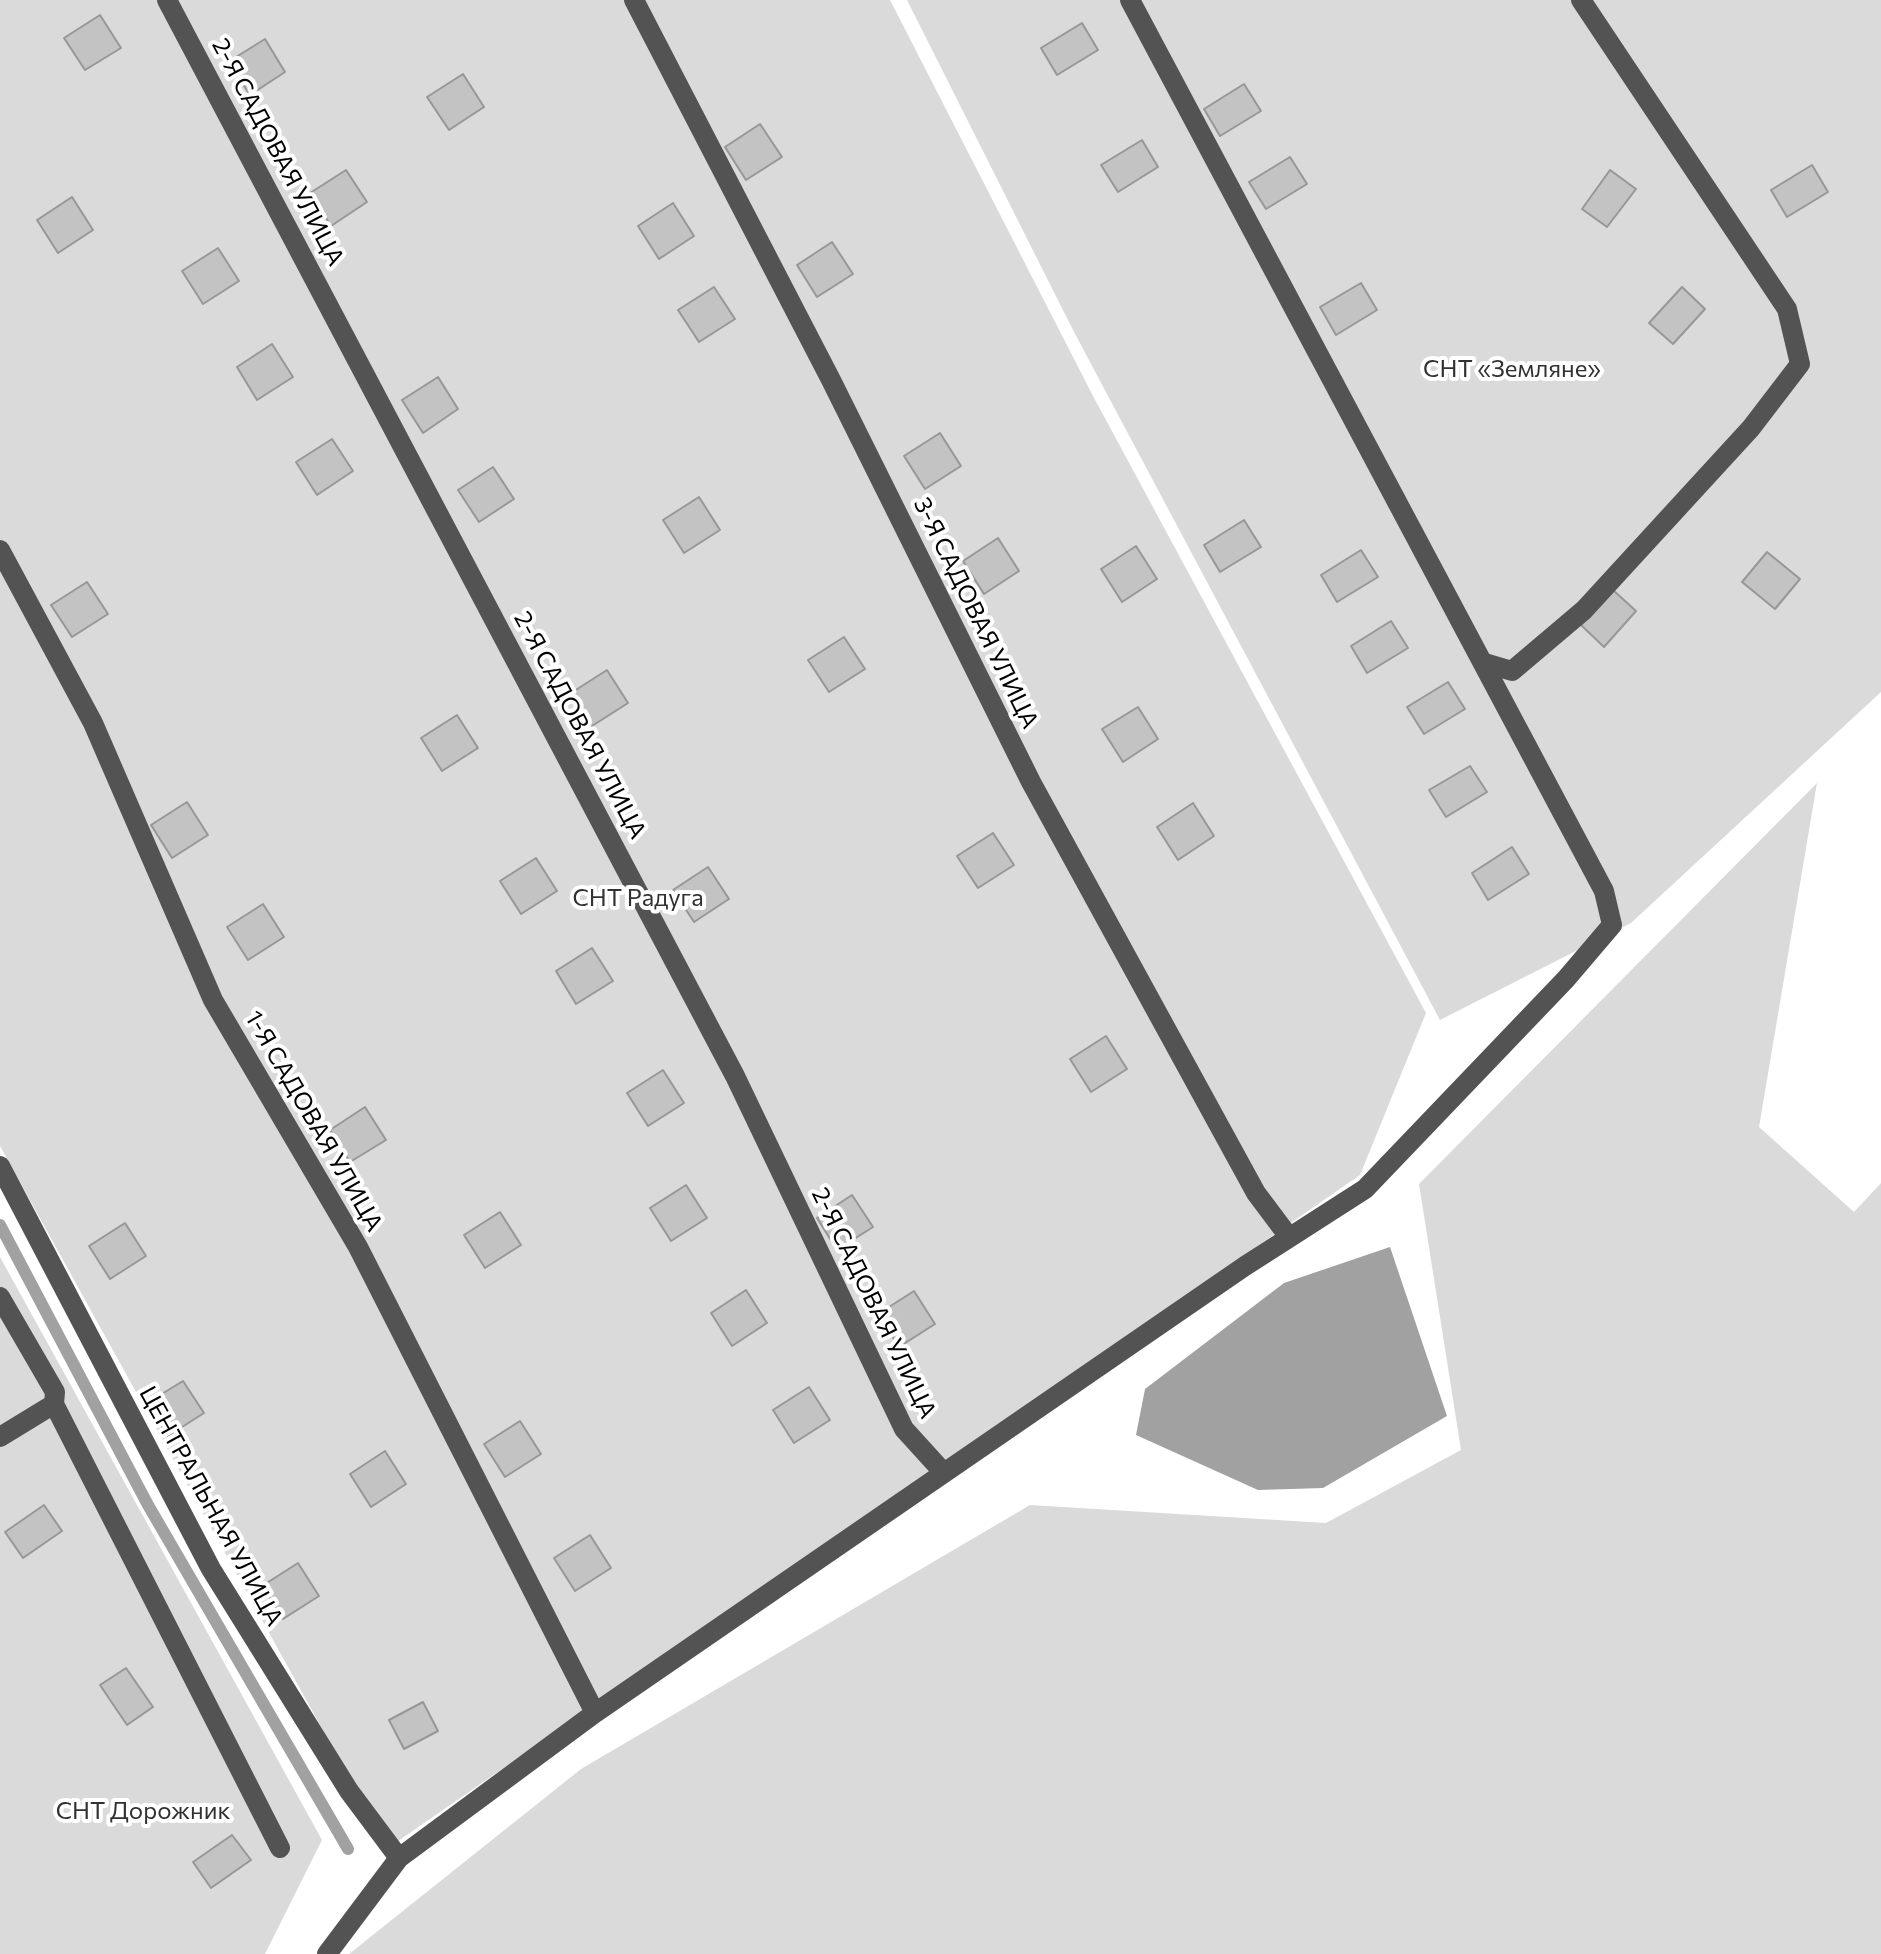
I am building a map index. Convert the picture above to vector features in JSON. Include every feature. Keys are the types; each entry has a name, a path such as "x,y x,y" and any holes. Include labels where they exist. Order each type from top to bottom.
{"street":[{"name":"2-Я САДОВАЯ УЛИЦА","path":"167,0 735,1076 904,1429 944,1473"},
{"name":"3-Я САДОВАЯ УЛИЦА","path":"634,0 838,394 1031,782 1256,1193 1289,1237"},
{"path":"327,1954 399,1858 595,1713 1289,1237 1365,1189 1566,979 1612,925 1604,891 1130,0"},
{"path":"1485,663 1512,671 1584,610 1751,428 1800,364 1787,309 1581,0"},
{"name":"1-Я САДОВАЯ УЛИЦА","path":"0,550 93,723 213,1000 358,1247 595,1713"},
{"name":"ЦЕНТРАЛЬНАЯ УЛИЦА","path":"0,1166 211,1569 349,1791 399,1858"},
{"path":"0,1297 55,1392 54,1404 280,1848"},
{"path":"0,1437 54,1404"}],"green space":[{"name":"СНТ Радуга","path":"0,0 890,0 1093,396 1426,1013 1360,1175 388,1848 0,1146"},
{"name":"СНТ «Земляне»","path":"907,0 1881,0 1881,692 1631,923 1440,1020 1074,332"},
{"path":"1817,783 1759,1127 1854,1212 1881,1183 1881,1954 349,1954 581,1769 1030,1505 1326,1523 1461,1450 1419,1184"},
{"name":"СНТ Дорожник","path":"0,1257 322,1840 265,1954 0,1954"}],"shaded area":[{"path":"1390,1247 1447,1416 1323,1488 1258,1490 1136,1435 1145,1389 1284,1283"}],"building":[{"path":"100,15 121,48 85,70 64,38"},
{"path":"1082,23 1098,50 1057,75 1041,48"},
{"path":"265,39 285,72 250,95 228,62"},
{"path":"463,74 484,107 449,130 427,97"},
{"path":"1244,84 1261,111 1220,136 1204,109"},
{"path":"760,124 782,157 746,180 725,147"},
{"path":"1142,140 1158,167 1118,192 1101,165"},
{"path":"1290,157 1307,184 1266,209 1249,182"},
{"path":"1812,165 1828,192 1787,217 1771,190"},
{"path":"346,170 367,202 331,226 310,193"},
{"path":"1610,170 1636,189 1607,227 1582,209"},
{"path":"72,197 93,230 58,253 37,220"},
{"path":"673,203 694,236 659,259 638,226"},
{"path":"832,242 853,274 817,297 797,265"},
{"path":"218,248 239,281 203,304 182,271"},
{"path":"1361,283 1377,310 1336,335 1320,307"},
{"path":"714,287 735,319 699,342 678,310"},
{"path":"1682,287 1705,309 1673,344 1649,323"},
{"path":"272,344 293,377 257,400 237,367"},
{"path":"438,377 458,409 423,433 402,400"},
{"path":"940,433 961,466 925,489 904,456"},
{"path":"332,439 353,471 317,495 296,462"},
{"path":"493,467 514,499 479,522 458,490"},
{"path":"699,497 720,530 684,553 663,520"},
{"path":"1244,520 1261,547 1220,572 1204,545"},
{"path":"998,538 1019,571 984,594 963,561"},
{"path":"1136,546 1157,579 1122,602 1101,569"},
{"path":"1361,550 1378,577 1337,602 1321,575"},
{"path":"1767,552 1800,579 1775,609 1742,582"},
{"path":"87,582 108,614 72,637 51,605"},
{"path":"1613,590 1636,611 1604,647 1581,625"},
{"path":"1391,621 1408,648 1367,673 1351,646"},
{"path":"844,637 865,669 829,692 808,660"},
{"path":"607,670 628,703 592,726 571,693"},
{"path":"1448,682 1465,709 1424,734 1407,707"},
{"path":"1138,707 1158,739 1123,762 1102,729"},
{"path":"457,715 478,748 442,771 421,738"},
{"path":"1470,766 1487,792 1446,817 1429,790"},
{"path":"187,802 208,835 172,858 151,825"},
{"path":"1193,803 1214,836 1178,860 1157,827"},
{"path":"993,833 1014,865 978,888 957,856"},
{"path":"1512,847 1529,874 1488,900 1472,873"},
{"path":"536,858 557,891 521,914 500,881"},
{"path":"708,867 729,899 694,922 673,890"},
{"path":"263,904 284,937 248,960 227,927"},
{"path":"592,948 613,981 576,1004 556,971"},
{"path":"1106,1036 1127,1069 1091,1092 1070,1059"},
{"path":"663,1070 684,1103 648,1126 627,1093"},
{"path":"365,1107 386,1140 350,1162 330,1130"},
{"path":"686,1185 707,1218 671,1241 650,1208"},
{"path":"852,1195 873,1227 837,1250 817,1218"},
{"path":"500,1212 521,1245 485,1268 464,1235"},
{"path":"125,1223 146,1256 110,1279 89,1246"},
{"path":"746,1290 767,1323 732,1346 711,1313"},
{"path":"914,1291 935,1324 899,1347 878,1314"},
{"path":"183,1381 204,1413 168,1436 147,1403"},
{"path":"809,1387 830,1420 794,1443 773,1410"},
{"path":"520,1421 541,1454 505,1477 484,1444"},
{"path":"385,1451 406,1484 371,1507 350,1474"},
{"path":"44,1505 62,1531 23,1558 5,1532"},
{"path":"590,1535 611,1568 575,1591 554,1558"},
{"path":"298,1563 319,1596 283,1619 262,1586"},
{"path":"126,1668 153,1707 127,1725 100,1685"},
{"path":"423,1702 438,1731 404,1749 389,1720"},
{"path":"232,1835 251,1860 211,1888 193,1862"}],"waterway":[{"path":"0,1225 148,1505 348,1849"}]}
